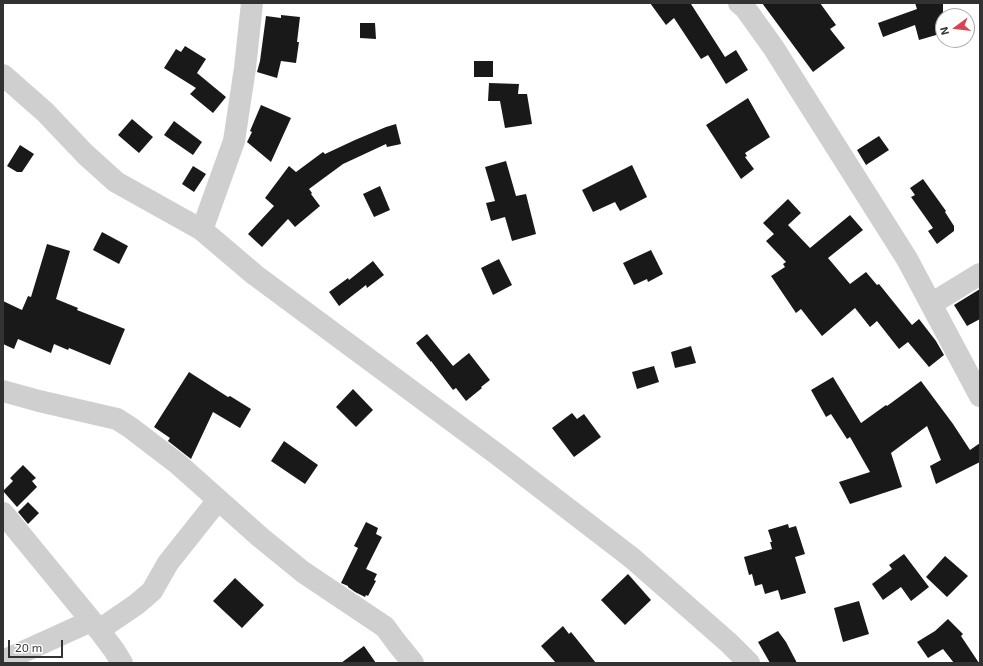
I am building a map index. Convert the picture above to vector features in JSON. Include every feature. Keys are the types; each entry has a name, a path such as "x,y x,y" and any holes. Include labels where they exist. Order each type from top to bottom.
{"street":[{"path":"202,230 234,141 245,68 252,3"},
{"path":"739,3 777,53 907,259 980,396"},
{"path":"3,75 45,112 85,154 116,182 202,230 255,275 498,455 632,558 729,643 749,663"},
{"path":"931,304 980,274"},
{"path":"3,391 117,420 131,428 178,464 260,538 303,572 386,627 413,663"},
{"path":"3,661 95,626 137,604 152,592 168,563 218,500"},
{"path":"3,513 95,626 114,650 122,663"}],"building":[{"path":"650,3 692,3 691,4 725,57 736,50 748,70 726,84 708,55 701,59 674,18 666,25"},
{"path":"762,3 820,3 836,25 830,29 845,48 813,72"},
{"path":"915,3 943,3 943,8 935,8 935,35 919,40 915,25 883,37 878,23 917,9"},
{"path":"281,15 300,17 297,42 299,42 296,63 281,61 277,78 257,72 260,61 266,16 281,18"},
{"path":"360,23 375,23 376,39 360,38"},
{"path":"185,46 206,59 197,73 226,97 213,113 190,94 196,88 164,68 176,49 181,52"},
{"path":"474,61 493,61 493,77 474,77"},
{"path":"489,83 519,84 518,94 527,94 532,124 505,128 500,101 488,101"},
{"path":"748,98 770,137 745,153 747,156 745,157 754,169 741,179 706,125"},
{"path":"261,105 291,118 271,162 247,142"},
{"path":"132,119 153,137 139,153 118,135"},
{"path":"174,121 202,142 193,155 164,135"},
{"path":"396,124 401,144 387,147 386,144 343,164 309,189 320,206 295,227 288,219 262,247 248,234 274,206 265,198 289,166 296,172 323,152 325,154 355,140"},
{"path":"879,136 889,150 866,165 857,150"},
{"path":"20,145 34,154 22,172 17,172 7,166"},
{"path":"506,161 516,196 526,194 536,234 512,241 505,217 491,221 486,203 495,201 485,167"},
{"path":"632,165 647,197 620,211 615,202 593,212 582,190"},
{"path":"193,166 206,174 194,192 182,184"},
{"path":"923,179 946,211 945,212 954,226 954,231 937,244 928,231 933,228 911,197 915,195 910,188"},
{"path":"380,186 390,210 374,217 363,194"},
{"path":"788,199 801,213 788,225 810,248 850,215 863,230 828,258 850,284 866,272 877,285 879,284 912,325 919,319 936,341 944,355 929,367 908,342 899,349 877,321 870,327 855,308 822,336 801,309 796,313 771,276 785,267 783,264 786,262 766,241 774,234 763,223"},
{"path":"102,232 128,246 119,264 93,250"},
{"path":"47,244 70,251 56,299 78,308 77,310 125,329 110,365 69,348 68,350 54,344 51,353 18,339 14,349 3,344 3,301 22,310 28,296 31,297"},
{"path":"651,250 663,274 648,282 647,279 634,285 623,263"},
{"path":"499,259 512,285 493,295 481,268"},
{"path":"373,261 384,275 367,288 366,285 339,306 329,292 348,278 349,280"},
{"path":"980,289 980,319 967,326 954,305"},
{"path":"427,334 453,366 469,353 490,380 466,401 456,388 453,390 416,343"},
{"path":"691,346 696,363 675,368 671,352"},
{"path":"654,366 659,382 637,389 632,372"},
{"path":"189,372 228,397 230,396 251,409 240,428 213,412 191,459 168,441 170,438 154,427"},
{"path":"833,377 861,423 921,381 970,450 980,443 980,462 936,484 930,466 941,460 927,426 891,453 902,487 850,504 839,482 870,472 850,437 847,439 831,414 826,417 811,390"},
{"path":"353,389 373,410 356,427 336,407"},
{"path":"572,413 577,419 584,414 601,437 574,457 552,428"},
{"path":"284,441 318,465 305,484 271,461"},
{"path":"23,465 36,478 32,481 37,487 17,507 3,491 13,481 10,478"},
{"path":"28,502 39,513 28,524 18,512"},
{"path":"366,522 378,528 376,534 382,537 366,569 377,574 374,580 376,581 368,596 366,595 365,597 341,583 358,548 354,546"},
{"path":"788,524 789,528 796,526 805,554 795,557 806,593 781,600 778,590 765,594 762,584 755,586 752,574 749,575 744,557 772,549 770,542 772,542 768,530"},
{"path":"904,554 929,587 911,601 901,587 883,600 872,584 892,569 889,565"},
{"path":"945,556 968,576 947,597 926,577"},
{"path":"628,574 651,600 625,625 601,600"},
{"path":"235,578 264,605 242,628 213,601"},
{"path":"859,601 869,634 843,642 834,608"},
{"path":"948,619 963,634 961,636 979,663 954,663 943,649 928,658 917,642 935,631"},
{"path":"563,626 569,634 571,632 596,663 556,663 541,646"},
{"path":"778,631 786,642 797,663 770,663 758,642"},
{"path":"364,646 376,663 341,663"}]}
